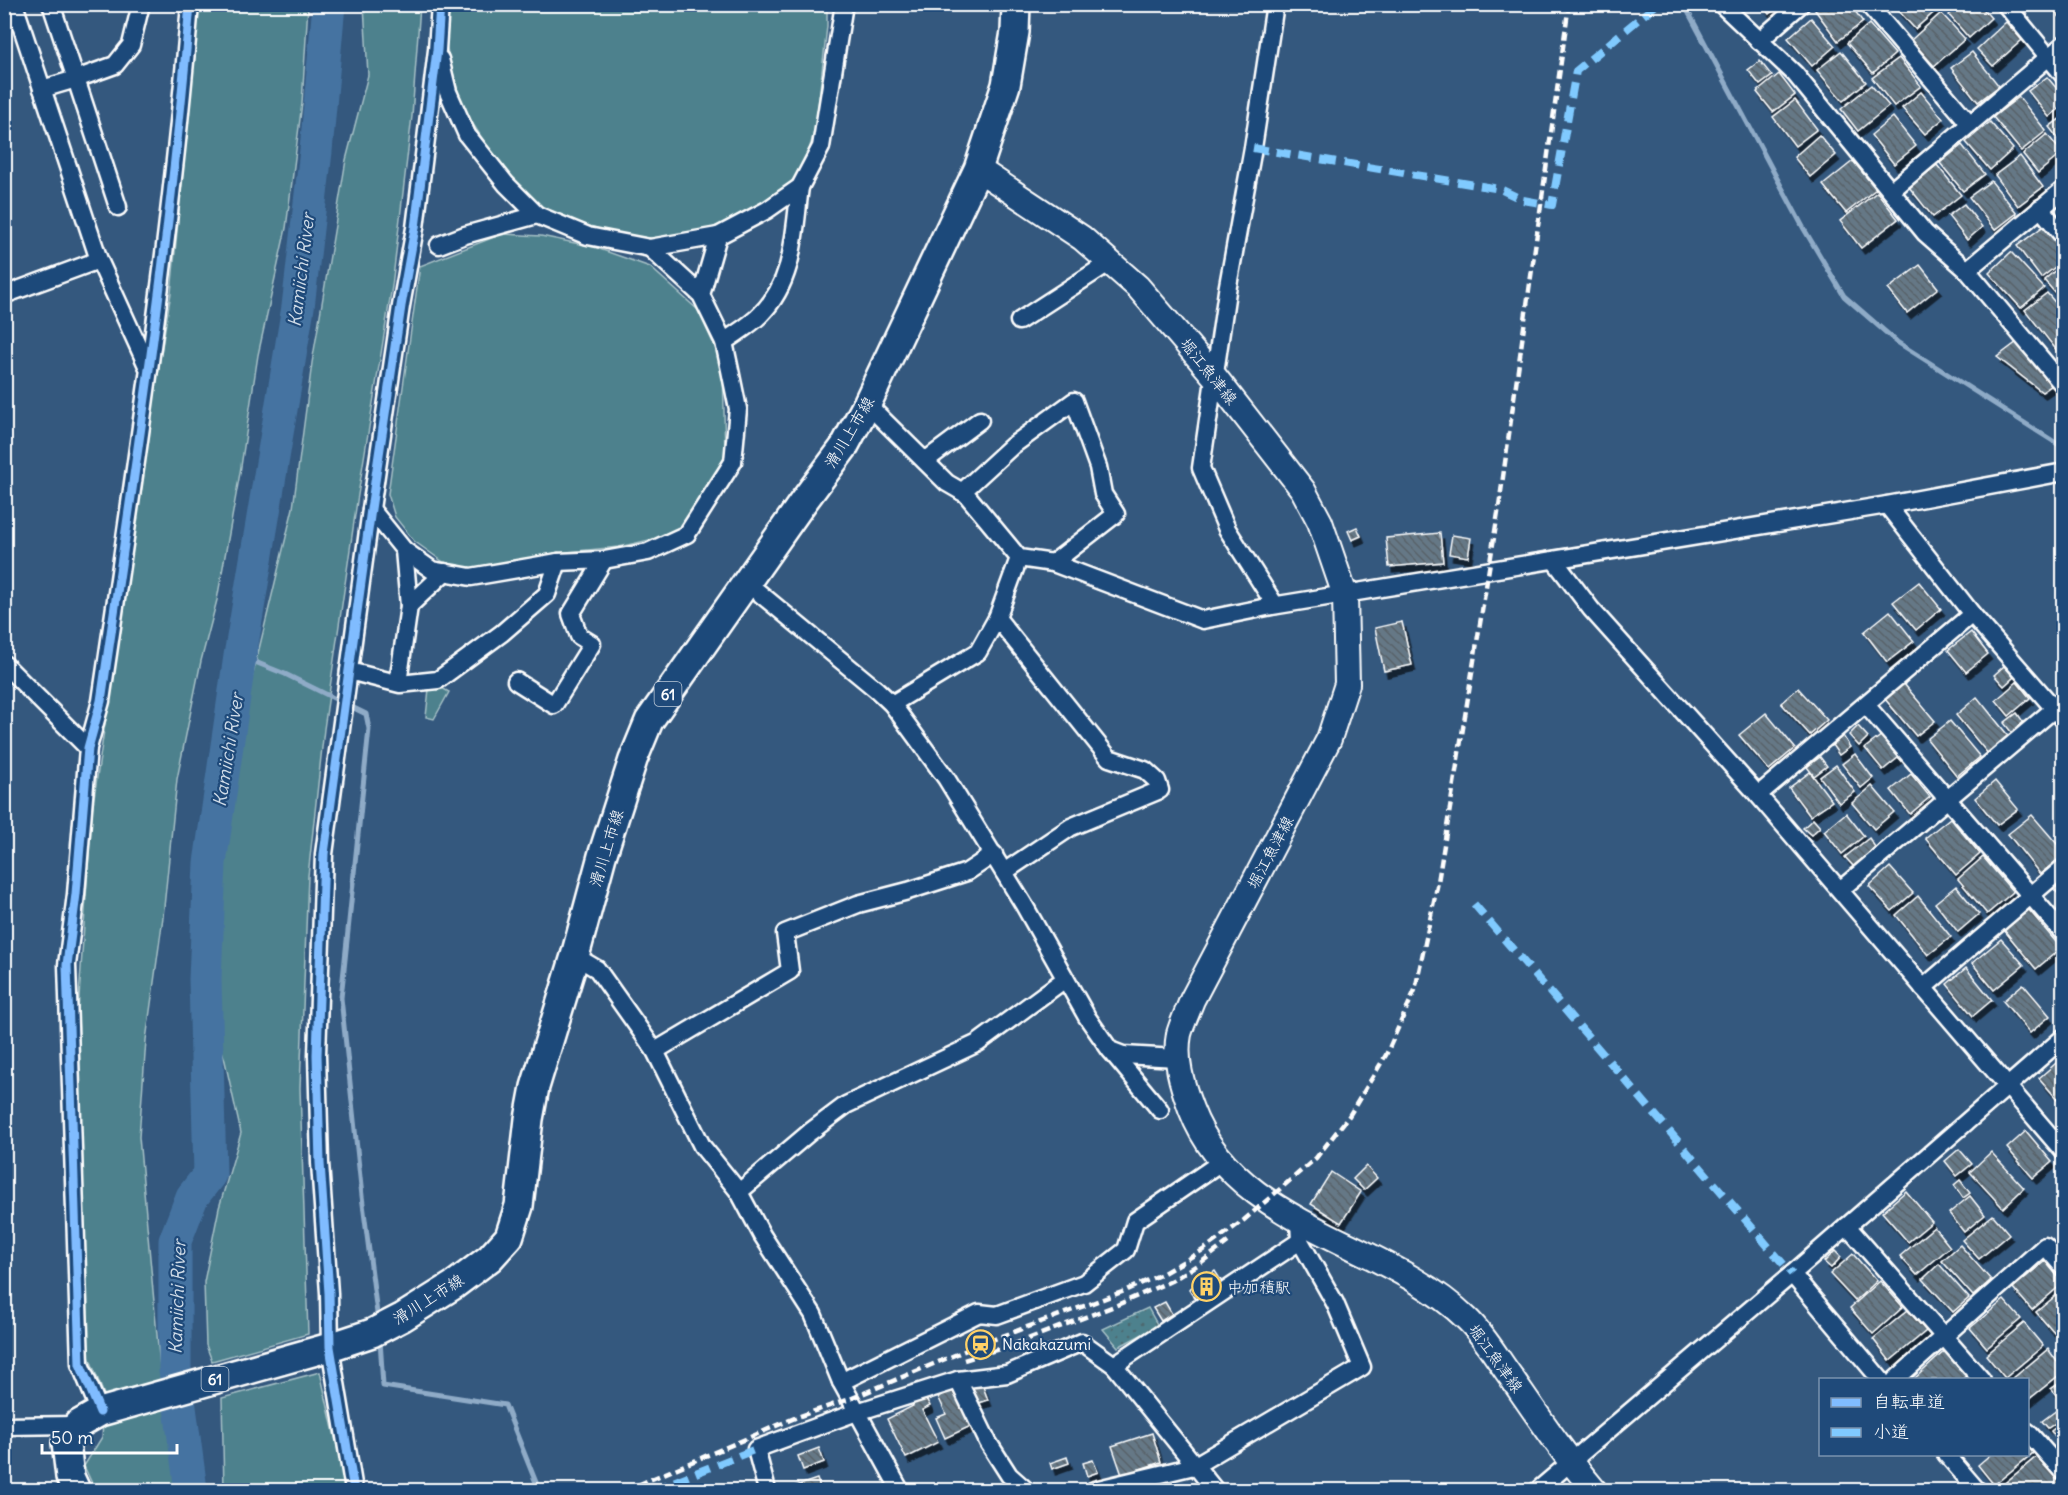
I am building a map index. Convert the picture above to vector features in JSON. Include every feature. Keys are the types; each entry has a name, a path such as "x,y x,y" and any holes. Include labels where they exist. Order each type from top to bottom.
{"main road":[{"name":"滑川上市線","path":"77,1425 100,1412 372,1333 403,1317 490,1258 509,1237 519,1206 535,1087 575,956 602,856 633,760 649,721 844,447 867,404 978,169 1006,85 1015,32 1016,4"},
{"name":"堀江魚津線","path":"978,169 1082,238 1138,287 1215,377 1303,490 1320,522 1345,595 1347,684 1329,739 1192,1000 1179,1034 1177,1058 1184,1092 1199,1131 1221,1162 1300,1230 1411,1279 1441,1297 1468,1320 1494,1353 1571,1463 1594,1491"},
{"path":"76,1491 70,1477 66,1443 77,1425"}],"street":[{"path":"14,4 99,260 149,370"},
{"path":"51,4 118,207"},
{"path":"42,89 115,65 131,45 141,4"},
{"path":"100,1412 80,1364 67,964 76,894 88,748 101,701 149,370 183,93 190,4"},
{"path":"354,1491 330,1347 329,1293 320,1163 317,1055 324,854 371,509 415,228 438,50 440,4"},
{"path":"724,342 761,315 778,293 790,266 800,187 821,147 844,4"},
{"path":"1275,4 1253,148 1227,291 1201,468 1227,529 1275,605"},
{"path":"1721,4 1796,74 1925,233 1967,270 2064,386"},
{"path":"1759,41 1802,4"},
{"path":"1868,4 1970,124"},
{"path":"2005,4 2064,76"},
{"path":"1891,191 2064,44"},
{"path":"438,50 448,92 467,135 506,184 537,215 588,237 650,248 718,236 767,210 800,187"},
{"path":"1967,270 2064,189"},
{"path":"2040,208 2064,237"},
{"path":"439,245 465,235 537,215"},
{"path":"701,295 718,236"},
{"path":"371,509 404,550 432,570 471,577 558,562 604,560 648,552 687,534 733,462 738,409 724,342 701,295 650,248"},
{"path":"4,295 99,260"},
{"path":"1019,321 1110,262"},
{"path":"962,492 1012,446 1074,401 1098,467 1103,494 1116,514 1053,563"},
{"path":"867,404 947,483 966,494 1019,558 1053,563 1203,620 1275,605 1887,505 2064,472"},
{"path":"925,461 980,420"},
{"path":"1840,890 1947,799 2059,714 1972,614 1887,505"},
{"path":"398,683 409,606 404,550"},
{"path":"892,704 978,652 997,618 1019,558"},
{"path":"516,681 554,705 592,644 579,636 571,614 604,560"},
{"path":"1554,560 1591,609 1758,795 2064,1152"},
{"path":"349,671 398,683 438,680 502,633 547,594 558,562"},
{"path":"409,606 445,572"},
{"path":"746,582 892,704 946,778 994,854 1087,1017 1110,1050 1160,1110"},
{"path":"1758,795 1972,614"},
{"path":"997,618 1109,758 1145,770 1157,781 1160,790 1071,827 1004,872"},
{"path":"4,664 88,748"},
{"path":"1866,705 2064,934"},
{"path":"655,1051 790,971 786,933 858,904 967,872 994,854"},
{"path":"1923,988 2064,867"},
{"path":"575,956 597,969 655,1051 702,1146 740,1192 762,1235 813,1314 841,1382 900,1491"},
{"path":"740,1192 810,1132 846,1105 978,1043 1065,979"},
{"path":"1538,1491 2062,1041"},
{"path":"1110,1050 1123,1055 1177,1058"},
{"path":"841,1382 979,1313 997,1315 1084,1283 1126,1250 1135,1221 1221,1162"},
{"path":"1847,1226 1980,1378"},
{"path":"1094,1491 1194,1466 1362,1367 1300,1230 1114,1365"},
{"path":"1896,1378 2044,1246 2064,1268"},
{"path":"1792,1274 1879,1378"},
{"path":"767,1491 756,1449 857,1412 958,1380 1006,1374 1082,1342 1114,1365 1215,1491"},
{"path":"958,1380 1009,1475 1026,1491"},
{"path":"4,1426 77,1425"},
{"path":"2029,1433 2064,1473"},
{"path":"1947,1456 1977,1491"}],"green space":[{"path":"199,5 308,5 302,103 286,228 258,355 217,600 201,661 177,779 163,917 146,1040 139,1137 161,1379 182,1490 95,1490 84,1466 102,1437 105,1397 86,1349 78,1011 92,811 171,293"},
{"path":"364,5 420,5 412,116 392,286 357,501 324,729 308,876 300,1088 308,1334 212,1361 206,1345 204,1282 219,1208 241,1133 225,1061 195,956 234,781 247,699 293,508 312,363 346,160 368,75"},
{"path":"447,5 827,5 827,26 816,126 804,167 781,193 711,230 652,240 602,230 547,212 500,166 462,107 446,46"},
{"path":"502,234 541,236 594,247 650,267 698,310 723,365 725,457 688,518 675,534 619,547 556,553 478,568 449,566 414,541 395,517 388,494 420,266"},
{"path":"440,687 449,692 434,719 426,717 429,689"},
{"path":"1148,1308 1158,1326 1118,1347 1103,1329"},
{"path":"320,1372 347,1490 224,1490 222,1398"}],"building":[{"path":"1761,4 1781,4 1769,14"},
{"path":"1822,4 1850,4 1863,22 1838,41 1815,10"},
{"path":"1903,4 1938,4 1940,7 1915,29 1897,9"},
{"path":"1960,4 1979,4 1991,18 1969,38 1949,15"},
{"path":"2050,4 2064,4 2064,19 2062,20"},
{"path":"1941,13 1965,39 1934,66 1911,40"},
{"path":"1811,18 1835,46 1812,66 1788,38"},
{"path":"2006,22 2022,40 1993,66 1977,49"},
{"path":"1869,24 1895,54 1873,73 1847,43"},
{"path":"1841,51 1866,82 1843,101 1817,70"},
{"path":"1972,52 1999,86 1978,102 1951,68"},
{"path":"1899,58 1921,86 1894,106 1872,78"},
{"path":"1760,61 1772,76 1760,85 1748,70"},
{"path":"1779,74 1795,95 1773,112 1757,92"},
{"path":"2047,77 2064,97 2064,105 2049,117 2028,91"},
{"path":"1871,85 1889,106 1858,131 1841,109"},
{"path":"1921,92 1943,119 1925,134 1902,108"},
{"path":"2019,97 2046,131 2021,151 1993,117"},
{"path":"1795,100 1817,129 1795,146 1773,117"},
{"path":"2064,116 2064,146 2049,127"},
{"path":"1893,117 1916,146 1894,164 1871,135"},
{"path":"1990,122 2013,149 1990,170 1966,142"},
{"path":"2047,134 2062,153 2038,173 2023,154"},
{"path":"1819,135 1836,155 1810,177 1794,157"},
{"path":"1962,145 1985,174 1963,191 1940,163"},
{"path":"2020,156 2043,187 2018,206 1995,175"},
{"path":"1853,161 1876,189 1846,213 1823,185"},
{"path":"1937,165 1961,195 1933,217 1909,187"},
{"path":"1991,181 2017,213 1995,230 1969,197"},
{"path":"1877,192 1898,219 1861,248 1840,221"},
{"path":"1964,204 1982,227 1967,240 1948,216"},
{"path":"2045,225 2064,250 2064,260 2041,278 2017,246"},
{"path":"2011,252 2044,288 2021,308 1989,273"},
{"path":"2064,263 2064,303 2044,280"},
{"path":"1920,265 1938,288 1907,313 1888,289"},
{"path":"2047,293 2064,313 2064,348 2058,352 2025,310"},
{"path":"2017,342 2052,385 2042,392 1997,357"},
{"path":"1357,527 1361,536 1352,540 1348,531"},
{"path":"1440,533 1443,562 1389,567 1386,538"},
{"path":"1452,535 1471,538 1468,557 1449,554"},
{"path":"1919,582 1941,609 1916,630 1893,602"},
{"path":"1890,611 1914,641 1887,662 1864,632"},
{"path":"1402,622 1412,665 1384,671 1375,628"},
{"path":"1971,632 1988,654 1966,672 1948,650"},
{"path":"2004,666 2014,677 2004,686 1994,675"},
{"path":"2017,682 2030,698 2009,716 1996,700"},
{"path":"1904,684 1935,721 1916,736 1885,699"},
{"path":"1798,688 1827,720 1810,735 1781,703"},
{"path":"1977,697 2010,738 1989,755 1956,715"},
{"path":"1766,713 1795,748 1769,770 1739,735"},
{"path":"2017,713 2024,723 2012,733 2004,723"},
{"path":"1950,721 1980,757 1957,776 1927,739"},
{"path":"1858,726 1868,737 1859,746 1849,735"},
{"path":"1882,735 1899,757 1883,770 1865,748"},
{"path":"1843,736 1850,747 1839,755 1832,745"},
{"path":"1855,754 1873,778 1861,788 1842,764"},
{"path":"1820,757 1827,766 1814,776 1807,767"},
{"path":"1836,765 1855,792 1839,803 1820,777"},
{"path":"1810,772 1832,801 1810,816 1789,788"},
{"path":"1911,774 1930,797 1910,814 1891,790"},
{"path":"1995,781 2018,809 1997,825 1975,798"},
{"path":"1872,786 1894,812 1874,829 1852,803"},
{"path":"1846,813 1864,836 1842,854 1824,831"},
{"path":"2032,815 2064,852 2064,855 2040,874 2008,834"},
{"path":"1950,818 1980,854 1956,875 1925,838"},
{"path":"1813,819 1820,827 1811,835 1803,828"},
{"path":"1869,838 1877,850 1855,868 1845,857"},
{"path":"1983,857 2013,892 1987,914 1958,879"},
{"path":"1890,867 1913,893 1892,911 1869,886"},
{"path":"2064,881 2064,900 2054,889"},
{"path":"1956,886 1979,914 1958,932 1935,903"},
{"path":"1918,896 1951,937 1928,955 1896,915"},
{"path":"2029,910 2061,948 2036,969 2004,930"},
{"path":"2001,939 2024,965 1994,990 1972,963"},
{"path":"1966,968 1992,1000 1973,1016 1947,984"},
{"path":"2023,984 2050,1016 2030,1033 2003,1001"},
{"path":"2064,1057 2064,1107 2039,1078"},
{"path":"2026,1131 2052,1162 2033,1178 2007,1148"},
{"path":"1959,1149 1972,1164 1957,1176 1945,1161"},
{"path":"1991,1152 2024,1188 2003,1208 1970,1172"},
{"path":"1366,1166 1377,1178 1364,1190 1353,1179"},
{"path":"1331,1172 1361,1192 1341,1223 1311,1204"},
{"path":"1960,1180 1970,1193 1963,1198 1954,1185"},
{"path":"1906,1191 1932,1222 1908,1242 1882,1212"},
{"path":"1970,1196 1985,1215 1964,1232 1949,1213"},
{"path":"1993,1215 2009,1234 1979,1259 1962,1240"},
{"path":"1934,1227 1950,1247 1917,1275 1900,1256"},
{"path":"1960,1245 1991,1280 1973,1296 1942,1261"},
{"path":"1835,1251 1841,1257 1831,1268 1824,1262"},
{"path":"1853,1254 1877,1281 1855,1301 1830,1274"},
{"path":"2045,1261 2063,1283 2032,1310 2013,1288"},
{"path":"1939,1264 1969,1298 1953,1312 1923,1279"},
{"name":"中加積駅","path":"1207,1271 1209,1275 1215,1271 1224,1285 1198,1303 1189,1289 1198,1283 1195,1279"},
{"path":"1880,1281 1903,1307 1873,1334 1850,1308"},
{"path":"2064,1289 2064,1327 2055,1334 2036,1312"},
{"path":"2004,1300 2021,1319 1987,1348 1970,1328"},
{"path":"1165,1302 1172,1314 1161,1321 1153,1308"},
{"path":"1908,1310 1926,1331 1890,1361 1873,1339"},
{"path":"2024,1323 2043,1346 2005,1378 1986,1355"},
{"path":"1948,1348 1970,1372 1964,1378 1915,1378"},
{"path":"2048,1349 2064,1371 2029,1399 2029,1378 2013,1378"},
{"path":"2064,1380 2064,1404 2051,1389"},
{"path":"982,1384 988,1400 976,1404 970,1388"},
{"path":"954,1387 973,1425 945,1438 936,1418 946,1414 937,1394"},
{"path":"924,1395 930,1406 922,1410 938,1442 906,1458 887,1419 913,1406 911,1401"},
{"path":"2061,1407 2064,1410 2064,1417 2048,1428 2042,1421"},
{"path":"2064,1421 2064,1447 2051,1431"},
{"path":"1152,1433 1161,1462 1122,1475 1112,1446"},
{"path":"2029,1447 2033,1453 1994,1485 1978,1465 1989,1456 2029,1456"},
{"path":"819,1448 824,1462 803,1470 798,1456"},
{"path":"2041,1453 2064,1480 2064,1485 2057,1490 2002,1490 1999,1488"},
{"path":"1067,1457 1069,1463 1052,1469 1050,1463"},
{"path":"1093,1460 1098,1472 1087,1476 1083,1463"},
{"path":"817,1479 821,1490 785,1490"}],"waterway":[{"name":"Kamiichi River","path":"191,1490 175,1370 175,1241 192,1197 210,1174 205,979 210,863 240,656 298,307 316,151 329,4"},
{"path":"1684,4 1804,229 1844,296 1897,342 2064,448"},
{"path":"240,656 285,674 366,714 369,729 341,998 378,1321"},
{"path":"380,1340 383,1386 505,1405 539,1490"}],"railway":[{"path":"626,1490 797,1417 850,1399 981,1344 1122,1292 1162,1274 1203,1250 1244,1220 1316,1158 1349,1116 1386,1055 1415,990 1438,882 1498,513 1569,4"},
{"path":"964,1360 1012,1345 1117,1305 1171,1281 1228,1242"}],"marked path":[{"path":"1253,148 1500,189 1523,200 1552,205 1576,71 1657,4"},
{"path":"1474,904 1792,1274"},
{"path":"653,1490 756,1449"}],"cycle path":[{"path":"100,1412 80,1364 67,965 76,894 88,748 101,701 151,354 173,179 190,4"},
{"path":"354,1490 330,1347 329,1293 320,1163 317,1055 324,854 371,509 415,228 437,50 440,4"}],"place":[{"name":"中加積駅","path":"1206,1287"},
{"name":"Nakakazumi","path":"981,1344"}]}
